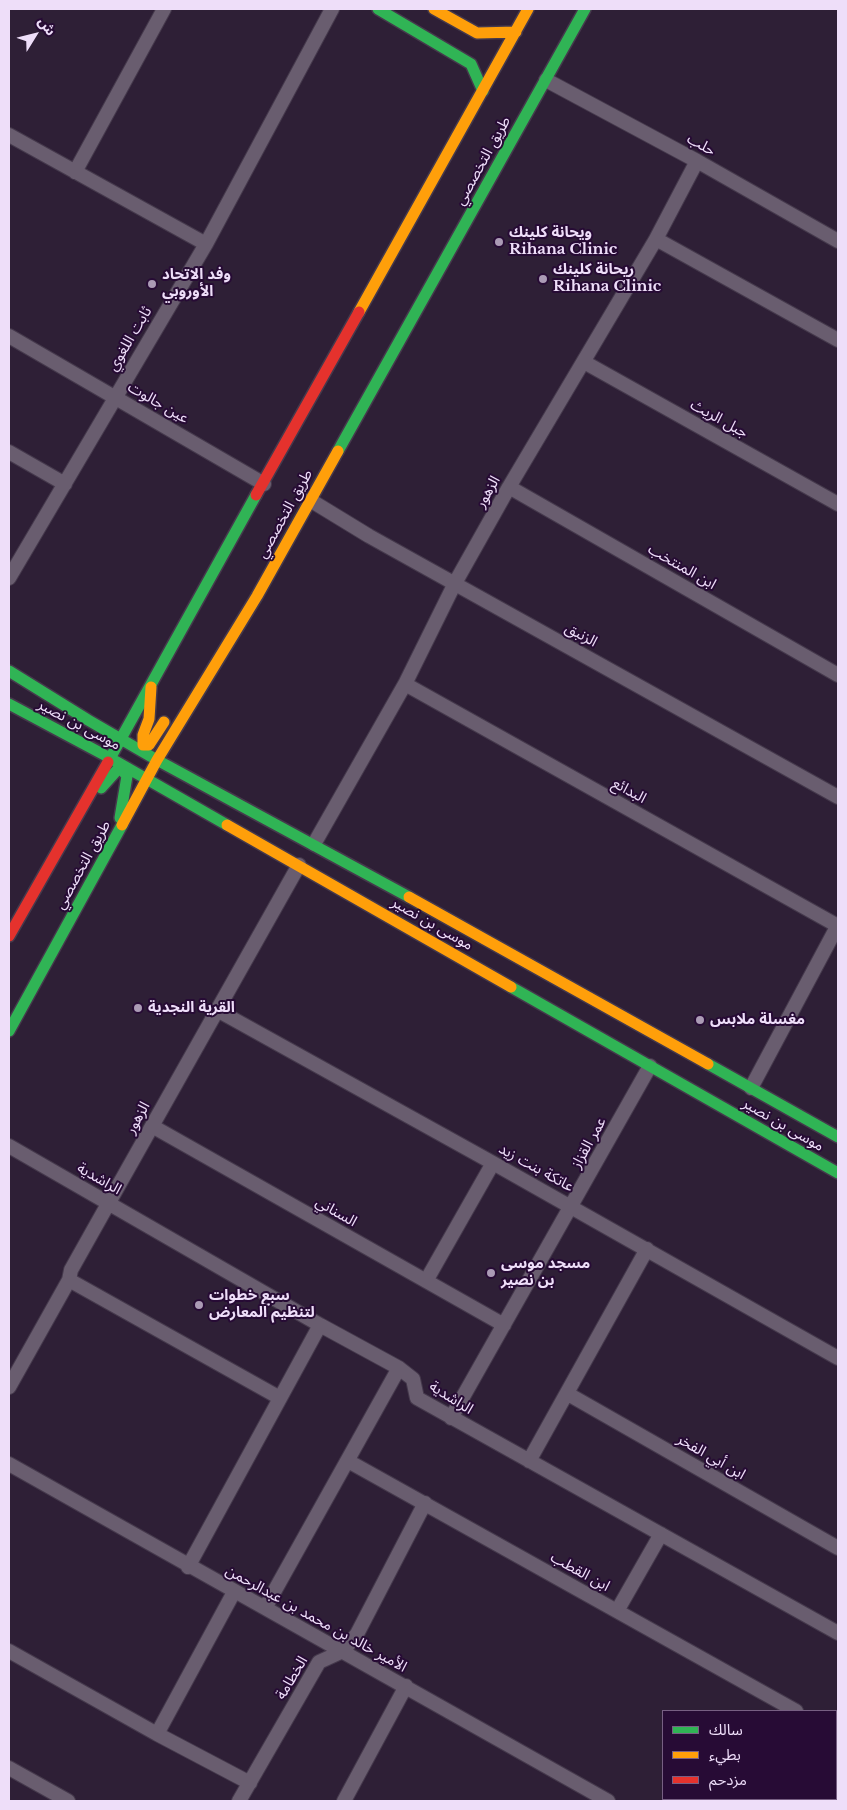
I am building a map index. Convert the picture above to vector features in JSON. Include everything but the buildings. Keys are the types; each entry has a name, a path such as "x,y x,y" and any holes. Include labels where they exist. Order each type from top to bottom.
{"main road":[{"path":"378,9 471,64 482,91"},
{"path":"420,33 438,39 452,38 458,32 456,25 434,9"},
{"path":"434,9 477,33 516,32"},
{"name":"طريق التخصصي","path":"9,936 264,484 528,9"},
{"name":"طريق التخصصي","path":"9,1032 157,760 257,596 585,9"},
{"path":"9,671 157,760 314,844 838,1137"},
{"path":"152,682 149,719 142,741 143,745 146,746 151,743 165,721 194,698"},
{"name":"موسى بن نصير","path":"9,704 110,758 838,1173"},
{"path":"81,743 98,748 104,743 105,736 103,731 88,720"},
{"path":"79,814 118,769 123,771 127,776 120,807 117,833"},
{"path":"175,796 165,784 166,774 170,771 188,776"}],"street":[{"path":"75,172 164,9"},
{"name":"ثابت اللغوي","path":"9,578 206,244 332,9"},
{"name":"حلب","path":"546,80 697,161 838,241"},
{"path":"9,135 206,244"},
{"name":"الزهور","path":"314,844 404,684 455,583 656,239 697,161"},
{"path":"656,239 838,340"},
{"name":"عين جالوت","path":"9,336 264,484"},
{"name":"جبل الريث","path":"584,362 838,504"},
{"path":"9,452 64,484"},
{"name":"ابن المنتخب","path":"510,487 838,675"},
{"name":"الزنبق","path":"310,500 369,536 838,797"},
{"name":"البدائع","path":"404,684 838,926"},
{"name":"الزهور","path":"9,1387 69,1280 71,1270 299,865"},
{"path":"751,1088 838,926"},
{"name":"عاتكة بنت زيد","path":"217,1010 647,1249 838,1358"},
{"name":"عمر القزاز","path":"452,1418 650,1066"},
{"name":"السناني","path":"152,1126 504,1325"},
{"name":"الراشدية","path":"9,1146 320,1325 399,1368 413,1379 417,1398 838,1633"},
{"path":"426,1281 493,1163"},
{"path":"529,1461 647,1249"},
{"path":"69,1280 280,1398"},
{"path":"188,1567 320,1325"},
{"path":"265,1608 399,1368"},
{"name":"ابن أبي الفخر","path":"568,1394 838,1548"},
{"name":"ابن القطب","path":"348,1461 794,1710"},
{"name":"الأمير خالد بن محمد بن عبدالرحمن","path":"9,1464 188,1567 406,1686 608,1801"},
{"name":"الخطامة","path":"239,1801 319,1662 343,1651 357,1634 425,1503"},
{"path":"617,1611 661,1534"},
{"path":"157,1734 234,1592"},
{"path":"9,1651 157,1734 250,1783"},
{"path":"344,1801 406,1686"},
{"path":"9,1768 68,1801"}],"traffic: fast":[{"path":"378,9 471,64 483,91"},
{"path":"338,451 585,9"},
{"path":"108,762 256,495"},
{"path":"9,671 157,760 409,897"},
{"path":"9,704 110,758 227,825"},
{"path":"101,788 118,769 127,776 120,818"},
{"path":"9,1031 122,825"},
{"path":"511,987 838,1173"},
{"path":"708,1064 838,1137"}],"traffic: slow":[{"path":"434,9 477,33 516,32"},
{"path":"359,312 528,9"},
{"path":"122,825 157,760 257,596 338,451"},
{"path":"151,687 149,719 143,735 143,745 149,745 164,722"},
{"path":"227,825 511,987"},
{"path":"409,897 708,1064"}],"traffic: jam":[{"path":"256,495 359,312"},
{"path":"9,936 108,762"}],"place":[{"name":"ويحانة كلينك Rihana Clinic","path":"499,242"},
{"name":"ريحانة كلينك Rihana Clinic","path":"543,279"},
{"name":"وفد الاتحاد الأوروبي","path":"152,284"},
{"name":"القرية النجدية","path":"138,1008"},
{"name":"مغسلة ملابس","path":"700,1020"},
{"name":"مسجد موسى بن نصير","path":"491,1273"},
{"name":"سبع خطوات لتنظيم المعارض","path":"199,1305"}]}
